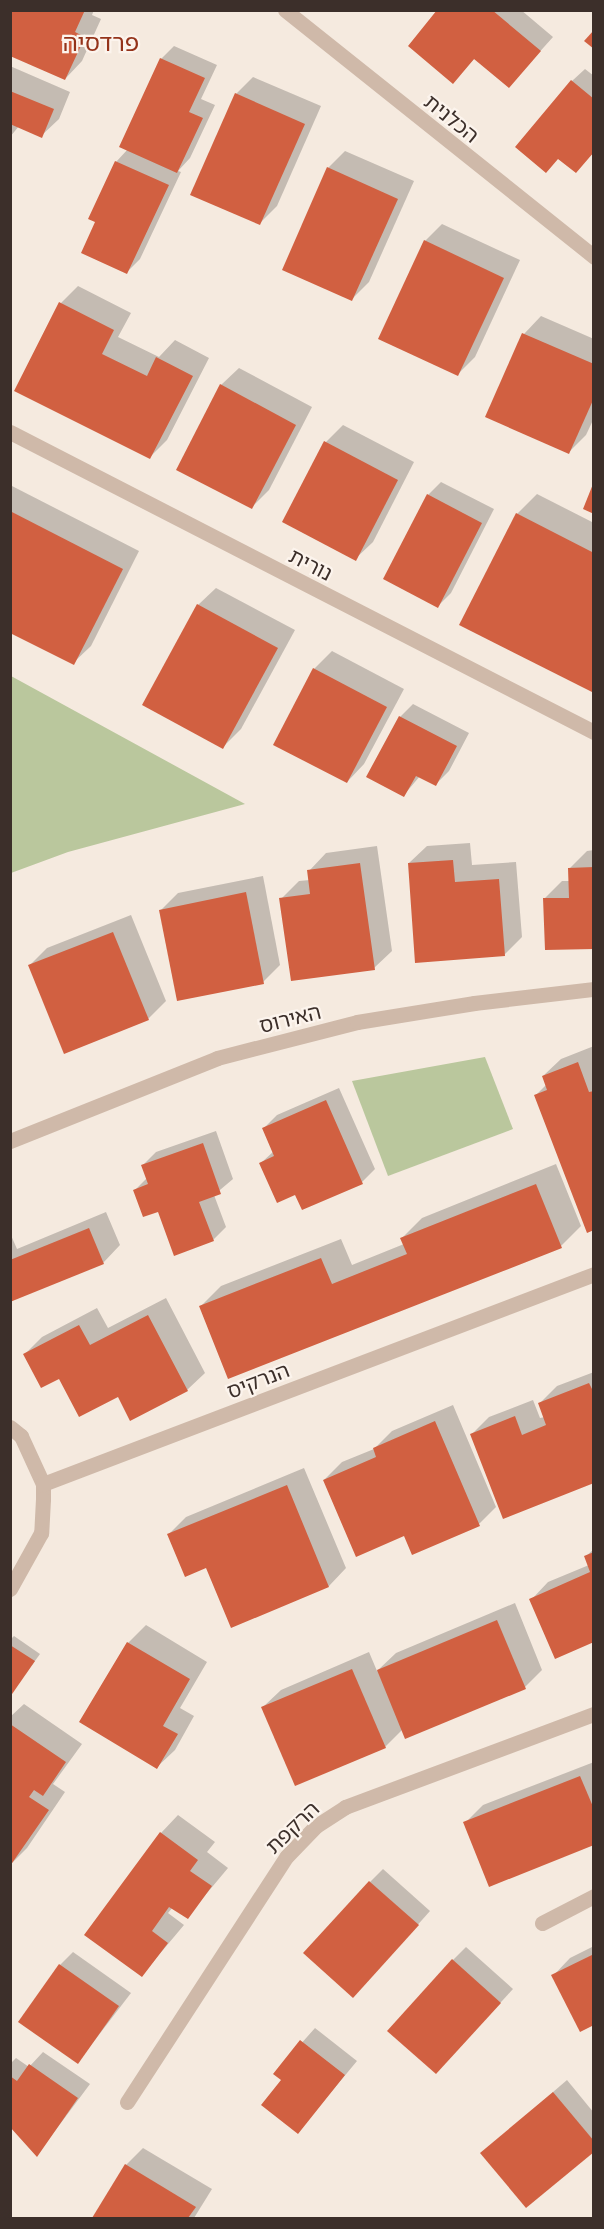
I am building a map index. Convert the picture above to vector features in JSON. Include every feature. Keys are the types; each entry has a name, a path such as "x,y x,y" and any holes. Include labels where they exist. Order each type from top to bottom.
{"street":[{"name":"הכלנית","path":"285,10 594,257"},
{"name":"נורית","path":"10,432 594,732"},
{"name":"האירוס","path":"10,1141 216,1058 357,1022 474,1003 594,989"},
{"name":"הנרקיס","path":"43,1484 594,1274"},
{"path":"10,1427 21,1436 43,1484 41,1533 10,1589"},
{"name":"הרקפת","path":"127,2102 287,1856 316,1826 345,1807 594,1714"},
{"path":"542,1923 594,1896"}],"green space":[{"path":"11,676 245,804 68,852 11,873"},
{"path":"485,1057 513,1129 388,1176 352,1081"}],"building":[{"path":"10,10 85,10 75,32 85,37 65,80 10,56"},
{"path":"437,10 492,10 541,51 509,88 474,59 453,84 408,46"},
{"path":"594,30 594,49 584,41"},
{"path":"160,58 205,78 189,112 203,118 177,173 119,147"},
{"path":"571,80 594,99 594,152 576,173 558,159 546,173 515,147"},
{"path":"10,91 54,109 42,138 10,124"},
{"path":"235,93 305,124 260,225 190,195"},
{"path":"115,161 169,185 127,274 81,253 95,222 88,219"},
{"path":"327,167 398,199 352,301 282,270"},
{"path":"424,240 504,278 458,376 378,339"},
{"path":"59,302 114,330 102,354 147,376 156,357 193,376 150,459 14,391"},
{"path":"522,333 594,364 594,398 569,454 485,417"},
{"path":"220,384 296,425 252,509 176,470"},
{"path":"324,441 398,480 356,561 282,522"},
{"path":"594,484 594,514 583,509"},
{"path":"427,494 482,523 438,608 383,579"},
{"path":"10,511 123,569 74,665 10,633"},
{"path":"516,513 594,553 594,693 459,625"},
{"path":"197,604 278,648 223,749 142,705"},
{"path":"313,668 387,707 347,783 273,745"},
{"path":"399,716 457,746 436,786 416,776 404,797 366,777"},
{"path":"453,860 455,882 499,879 505,956 415,963 408,863"},
{"path":"360,863 375,970 291,981 279,898 310,894 307,870"},
{"path":"594,867 594,949 545,950 543,898 569,898 568,868"},
{"path":"246,892 264,984 177,1001 159,910"},
{"path":"113,932 149,1020 64,1054 28,965"},
{"path":"578,1062 589,1092 594,1091 594,1230 587,1233 534,1095 547,1090 542,1076"},
{"path":"326,1100 363,1184 302,1210 295,1195 277,1203 259,1163 274,1156 262,1128"},
{"path":"203,1143 221,1194 199,1202 214,1241 174,1256 158,1212 143,1217 133,1190 148,1184 141,1165"},
{"path":"536,1184 562,1248 228,1379 199,1306 321,1258 332,1284 407,1254 400,1238"},
{"path":"89,1228 104,1264 10,1302 10,1260"},
{"path":"148,1315 188,1391 130,1421 118,1397 79,1417 59,1379 41,1388 23,1354 79,1325 90,1345"},
{"path":"589,1383 594,1393 594,1483 503,1519 470,1434 515,1416 522,1435 546,1425 538,1403"},
{"path":"435,1421 480,1526 412,1555 404,1536 356,1557 323,1480 376,1457 373,1448"},
{"path":"287,1485 329,1587 231,1628 206,1568 185,1577 167,1534"},
{"path":"594,1552 594,1642 555,1659 529,1599 590,1572 584,1556"},
{"path":"497,1620 526,1689 405,1739 377,1670"},
{"path":"127,1642 190,1679 163,1726 178,1734 157,1769 79,1722"},
{"path":"10,1645 35,1661 10,1697"},
{"path":"352,1669 386,1748 295,1786 261,1707"},
{"path":"10,1724 66,1762 43,1796 34,1790 29,1797 49,1810 10,1866"},
{"path":"580,1776 594,1809 594,1845 489,1887 463,1822"},
{"path":"160,1832 198,1860 190,1871 212,1886 188,1919 169,1907 152,1931 168,1943 142,1977 84,1935"},
{"path":"369,1881 419,1925 353,1998 303,1953"},
{"path":"594,1954 594,2025 580,2032 551,1975"},
{"path":"452,1959 501,2003 436,2074 387,2031"},
{"path":"59,1964 119,2006 78,2064 18,2022"},
{"path":"300,2040 345,2075 298,2134 261,2105 281,2080 273,2074"},
{"path":"29,2064 78,2098 37,2157 10,2127 10,2076 17,2081"},
{"path":"553,2092 594,2141 594,2152 526,2208 480,2153"},
{"path":"125,2164 196,2207 188,2218 92,2218"}],"district":[{"name":"פרדסיה","path":"101,43"}]}
